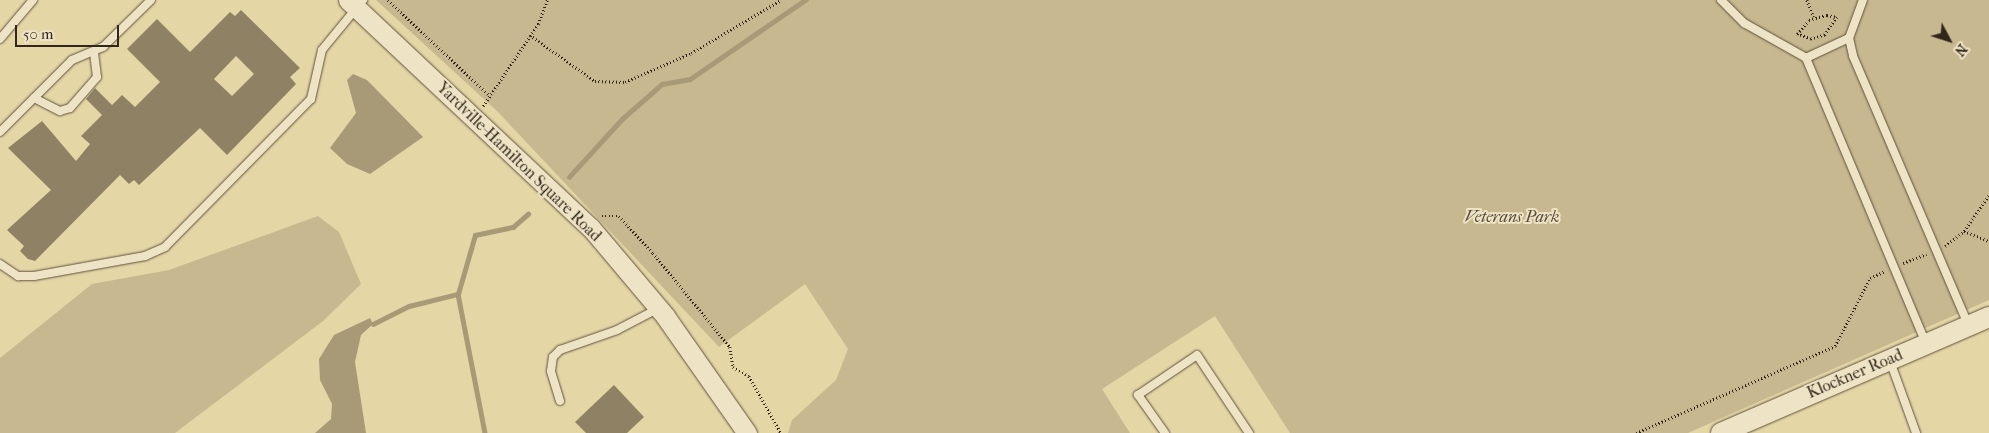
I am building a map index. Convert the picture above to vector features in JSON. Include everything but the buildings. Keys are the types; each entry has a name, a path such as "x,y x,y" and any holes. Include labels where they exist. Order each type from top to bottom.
{"main road":[{"name":"Klockner Road","path":"1721,433 1989,317"}],"street":[{"name":"Yardville-Hamilton Square Road","path":"356,3 590,227 659,308 747,433"}],"lane":[{"path":"0,39 33,0"},
{"path":"0,132 72,60 94,53 151,0"},
{"path":"1722,0 1744,23 1806,58 1895,266 1926,344"},
{"path":"1863,0 1850,38 1968,326"},
{"path":"0,264 18,276 34,276 145,256 166,246 311,100 322,50 356,3"},
{"path":"1806,58 1850,38"},
{"path":"34,98 60,111 70,108 98,77 94,53"},
{"path":"560,401 551,371 553,357 560,350 617,330 659,308"},
{"path":"1165,433 1138,394 1197,355 1249,433"},
{"path":"1889,359 1916,433"}],"path":[{"path":"388,0 490,96"},
{"path":"475,118 530,35 547,0"},
{"path":"530,35 594,82 624,82 691,53 781,0"},
{"path":"1807,0 1814,17"},
{"path":"1814,17 1837,17 1831,30 1818,38 1797,34 1802,26 1814,17"},
{"path":"1636,433 1835,346 1870,278 1936,250 1964,231 1989,194"},
{"path":"590,227 612,214 627,223 730,348 733,367 749,376 781,433"},
{"path":"1964,231 1989,241"}],"green space":[{"name":"Veterans Park","path":"376,0 1989,0 1989,300 1688,433 1290,433 1215,316 1102,389 1130,433 788,433 792,420 836,380 848,349 805,284 719,347 498,112"},
{"path":"318,216 339,232 361,284 323,321 175,433 0,433 0,358 92,284 169,270"}],"shaded area":[{"path":"353,74 367,80 423,137 370,174 347,164 330,148 356,113 347,80"},
{"path":"370,318 373,324 361,335 355,362 366,433 315,433 331,419 332,404 320,380 319,359 334,335"}],"waterway":[{"path":"569,177 622,119 662,84 690,79 805,0"},
{"path":"373,324 409,306 458,294 475,235 513,227 528,214"},
{"path":"458,294 485,433"}]}
